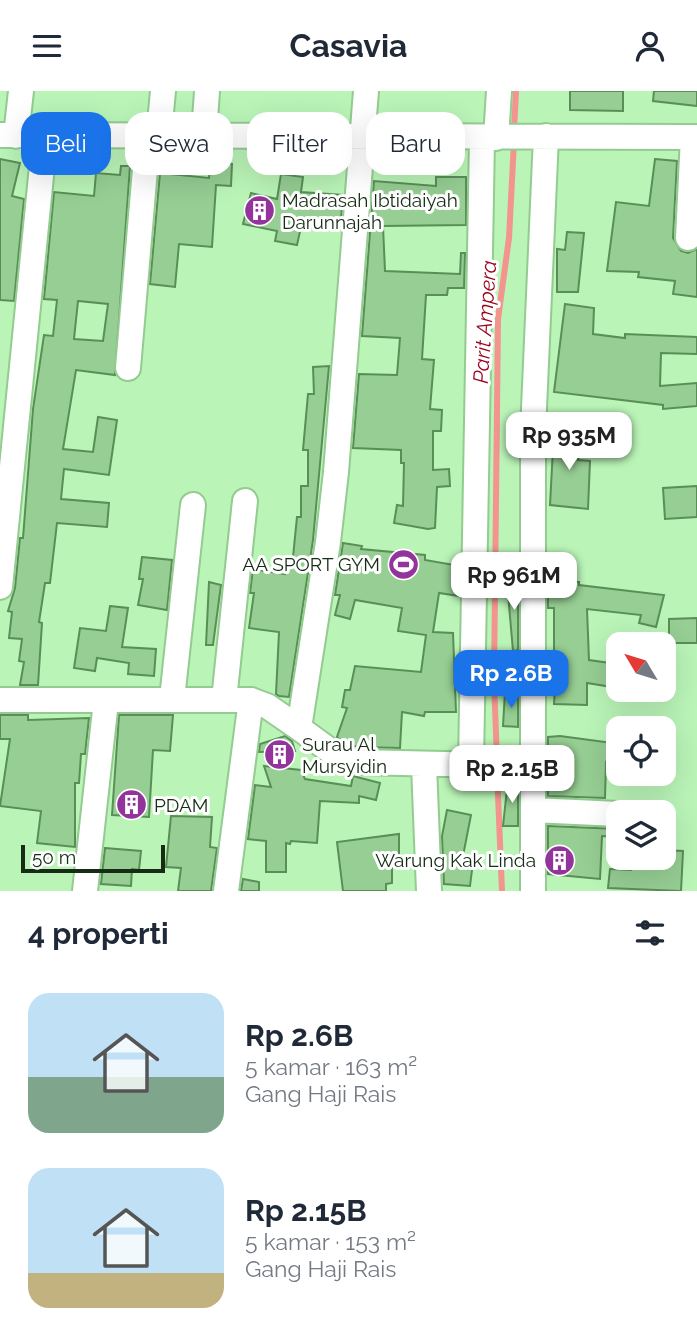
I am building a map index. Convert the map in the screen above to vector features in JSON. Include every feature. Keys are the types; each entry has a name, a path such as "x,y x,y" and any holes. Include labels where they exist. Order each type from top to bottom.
{"street":[{"path":"8,136 21,91"},
{"path":"158,112 163,91"},
{"path":"206,112 207,91"},
{"path":"299,728 336,472 366,91"},
{"path":"476,763 493,138 499,91"},
{"path":"233,135 362,138 695,137 688,238"},
{"path":"533,891 533,810 522,766 543,136"},
{"path":"0,586 41,175"},
{"path":"128,368 149,175"},
{"path":"224,699 245,501"},
{"path":"172,699 193,505"},
{"path":"0,700 251,700 267,706 340,758 357,762 424,765 476,763 522,766"},
{"path":"226,891 251,700"},
{"path":"85,891 106,701"},
{"path":"424,765 429,891"},
{"path":"533,810 606,813"}],"building":[{"path":"570,91 623,91 623,111 570,110"},
{"path":"654,91 697,91 697,106 653,101"},
{"path":"0,159 20,163 12,196 24,199 14,301 0,300"},
{"path":"655,159 677,161 673,238 681,251 688,253 697,249 697,297 673,294 675,281 638,277 639,272 607,271 616,202 649,206"},
{"path":"121,166 125,166 125,175 129,175 115,375 76,370 63,449 93,452 98,417 117,420 109,475 64,469 61,499 109,503 107,527 57,523 50,583 45,583 39,622 42,623 38,685 20,685 24,662 19,661 22,639 9,638 12,612 8,611 15,588 20,538 23,538 33,409 44,335 53,336 57,300 44,299 54,192 94,196 96,175 120,175","holes":["78,301 108,304 103,341 74,339"]},
{"path":"160,175 209,178 209,175 232,175 231,186 216,185 212,247 179,244 175,287 150,284"},
{"path":"281,175 303,177 301,192 343,195 340,230 301,227 297,245 275,241 277,231 243,224 251,193 277,199"},
{"path":"436,177 466,177 466,225 383,226 385,271 460,274 461,253 465,253 464,288 448,288 447,295 426,295 422,359 434,360 430,409 442,410 441,431 433,431 433,470 449,469 450,486 437,487 435,528 428,529 394,523 397,505 403,506 404,463 401,463 401,450 353,448 359,374 397,375 400,338 362,336 374,181 436,186"},
{"path":"567,232 584,233 578,292 557,292 557,249 565,250"},
{"path":"565,304 594,308 593,334 625,338 625,334 697,337 697,354 661,353 660,386 697,383 697,406 663,409 663,405 554,392"},
{"path":"329,366 313,540 289,697 279,696 276,694 279,632 249,628 254,593 250,593 253,569 285,574 285,566 292,567 297,517 301,517 301,486 308,486 308,450 303,450 308,394 314,394 313,367"},
{"path":"554,429 582,432 578,460 590,461 588,509 550,505"},
{"path":"697,486 697,517 665,519 663,488"},
{"path":"343,543 362,546 361,549 425,555 425,560 460,566 459,596 439,593 433,632 453,633 456,712 425,712 424,716 402,712 400,748 359,747 346,744 337,737 347,708 342,707 345,690 350,690 355,666 421,672 426,635 398,631 402,608 355,600 350,619 335,615 340,595 335,595"},
{"path":"142,557 172,560 167,610 138,605 143,579 139,579"},
{"path":"518,581 518,650 513,651 507,582"},
{"path":"209,582 221,585 213,645 206,645"},
{"path":"548,582 579,582 579,585 664,595 656,627 639,623 641,615 587,609 589,660 606,662 606,686 587,683 587,705 554,704 557,655 554,655 554,608 548,608"},
{"path":"110,606 128,608 122,647 156,649 154,676 128,674 129,663 97,658 95,671 74,668 80,628 106,631"},
{"path":"697,618 697,643 676,643 676,632 669,632 669,619"},
{"path":"505,692 518,692 518,727 503,726"},
{"path":"0,715 28,715 28,720 89,718 85,754 81,754 79,783 75,783 75,847 37,843 41,811 0,806 10,739 0,739"},
{"path":"119,715 173,715 170,751 153,750 149,817 112,815"},
{"path":"285,736 292,741 295,751 259,752 260,744"},
{"path":"548,737 606,742 605,798 548,796"},
{"path":"264,766 301,770 305,779 351,786 353,776 380,783 376,800 359,796 359,803 320,801 317,843 286,843 286,872 266,872 266,841 248,839 255,785 271,787"},
{"path":"508,780 518,781 518,826 503,826"},
{"path":"447,810 471,815 462,861 473,862 470,886 444,884 442,836"},
{"path":"171,816 212,817 210,847 217,848 211,891 178,891 181,868 166,867"},
{"path":"548,826 606,828 606,836 602,836 600,879 548,874"},
{"path":"399,834 399,861 392,860 392,883 386,884 386,891 343,891 337,842"},
{"path":"105,848 141,851 139,870 132,869 131,886 101,884"},
{"path":"676,851 683,851 681,891 608,888 610,870 676,870"},
{"path":"243,879 259,882 259,891 241,891"}],"waterway":[{"name":"Parit Ampera","path":"514,131 516,91"},
{"name":"Parit Ampera","path":"497,760 494,681 498,319 509,238 514,142"},
{"name":"Parit Ampera","path":"497,771 502,891"}],"place":[{"name":"Madrasah Ibtidaiyah Darunnajah","path":"259,211"},
{"name":"AA SPORT GYM","path":"403,564"},
{"name":"Surau Al Mursyidin","path":"279,755"},
{"name":"PDAM","path":"131,805"},
{"name":"Warung Kak Linda","path":"559,860"}]}
